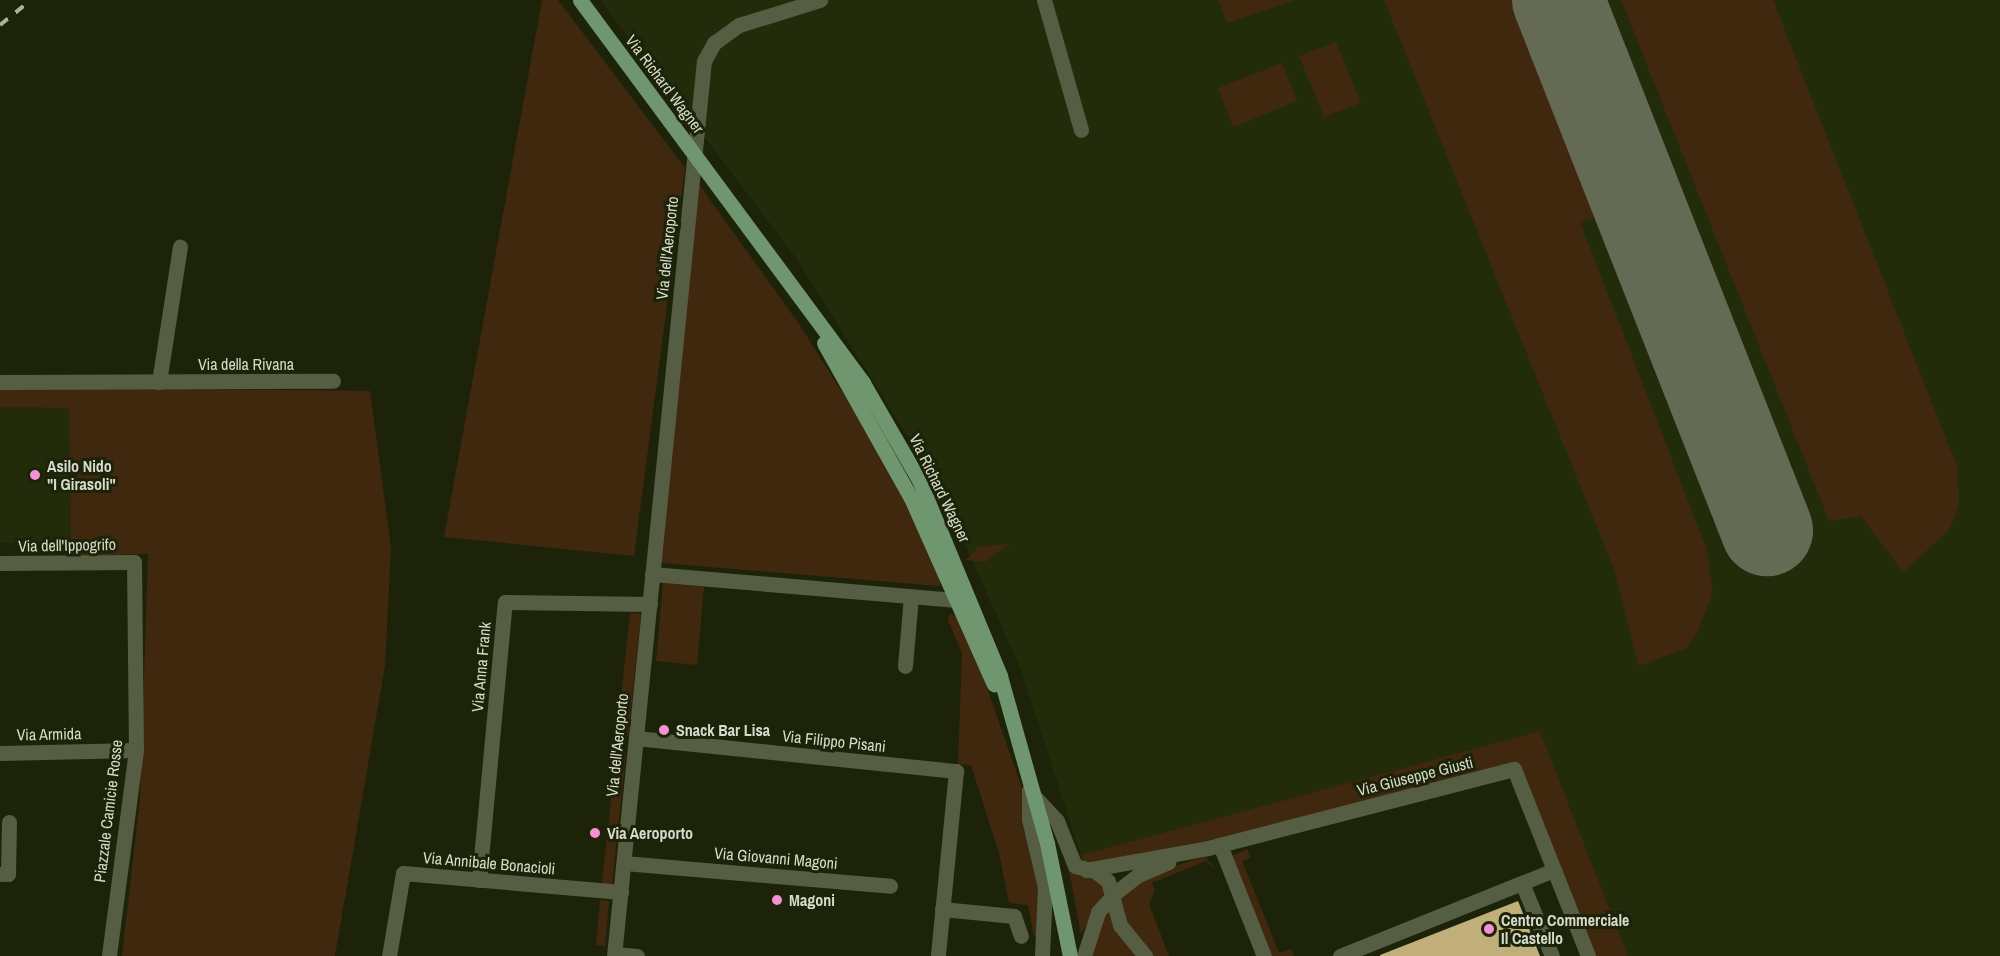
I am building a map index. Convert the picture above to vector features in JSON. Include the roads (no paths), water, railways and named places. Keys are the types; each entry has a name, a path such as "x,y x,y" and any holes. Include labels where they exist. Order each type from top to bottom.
{"main road":[{"name":"Via Richard Wagner","path":"580,0 862,383 919,480 991,649 1034,796 1070,956"},
{"name":"Via Richard Wagner","path":"805,306 902,481 1006,704"}],"street":[{"name":"Via dell'Aeroporto","path":"614,955 704,60 714,43 739,26 820,0"},
{"path":"1044,0 1081,130"},
{"path":"159,382 180,247"},
{"name":"Via della Rivana","path":"0,382 333,381"},
{"name":"Via dell'Ippogrifo","path":"0,563 134,562"},
{"name":"Piazzale Camicie Rosse","path":"109,956 136,750 134,562"},
{"path":"652,574 957,600"},
{"path":"905,666 911,596"},
{"name":"Via Anna Frank","path":"478,880 505,602 650,604"},
{"name":"Via Filippo Pisani","path":"636,738 956,771 942,909"},
{"name":"Via Armida","path":"0,753 136,750"},
{"name":"Via Giuseppe Giusti","path":"1086,870 1214,847 1514,769 1588,956"},
{"path":"1029,781 1029,819 1044,887 1042,956"},
{"path":"1034,796 1057,821 1070,860 1086,870 1103,875 1115,893 1120,925 1145,956"},
{"path":"0,874 8,874 4,858 9,822"},
{"path":"1214,847 1264,956"},
{"name":"Via Giuseppe Giusti","path":"1084,956 1098,912 1115,893 1138,874 1214,847"},
{"name":"Via Giovanni Magoni","path":"624,863 890,886"},
{"path":"1340,956 1554,870"},
{"name":"Via Annibale Bonacioli","path":"389,956 403,873 621,892"},
{"path":"1522,883 1552,956"},
{"path":"938,956 942,909 1014,916 1021,936"},
{"path":"614,955 637,956"}],"railway":[{"path":"0,25 31,0"}],"place":[{"name":"Asilo Nido \"I Girasoli\"","path":"35,475"},
{"name":"Snack Bar Lisa","path":"664,730"},
{"name":"Via Aeroporto","path":"595,833"},
{"name":"Magoni","path":"777,900"},
{"name":"Centro Commerciale Il Castello","path":"1489,929"}]}
